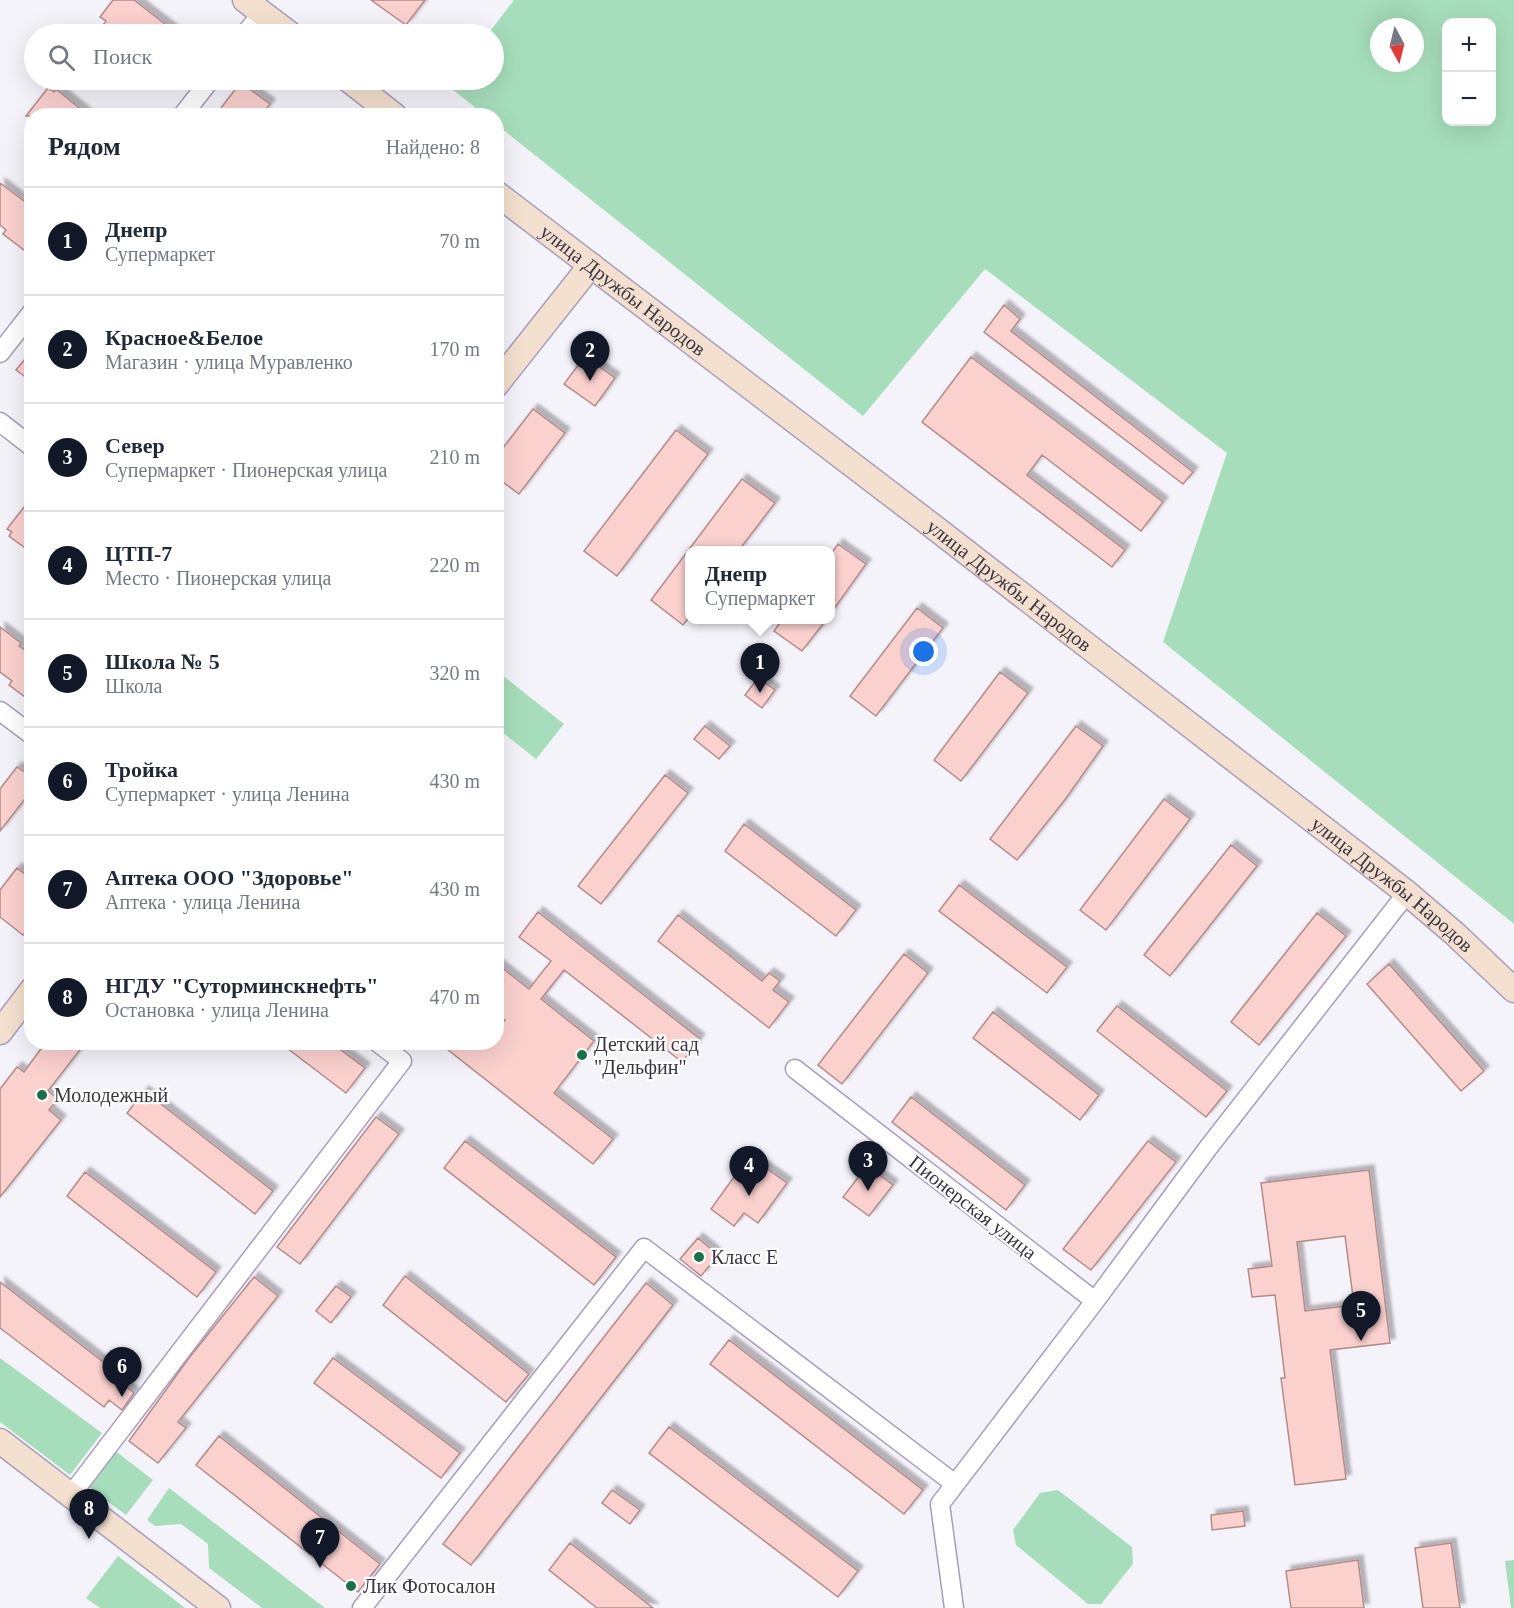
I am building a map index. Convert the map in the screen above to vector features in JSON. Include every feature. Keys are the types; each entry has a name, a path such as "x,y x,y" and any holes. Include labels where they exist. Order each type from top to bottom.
{"street":[{"path":"248,24 254,6 277,24"},
{"path":"188,108 202,90"},
{"path":"362,90 385,108"},
{"name":"улица Дружбы Народов","path":"504,199 1407,893 1455,934 1514,990"},
{"path":"504,375 591,265"},
{"path":"0,353 24,322"},
{"path":"0,422 24,441"},
{"path":"0,711 24,729"},
{"path":"954,1608 940,1504 1208,1148 1407,893"},
{"path":"0,1032 24,1000"},
{"path":"71,1495 402,1061 388,1050"},
{"name":"Пионерская улица","path":"795,1069 1095,1301"},
{"path":"362,1608 644,1248 955,1484"},
{"path":"0,1441 218,1608"}],"green space":[{"path":"514,0 1514,0 1514,924 1163,642 1227,453 985,269 863,416 504,131 504,108 476,108 453,90 504,90 504,24 496,24"},
{"path":"504,677 564,724 536,759 504,734"},
{"path":"0,1358 102,1433 70,1475 0,1422"},
{"path":"113,1449 153,1480 126,1515 86,1485"},
{"path":"169,1488 325,1608 262,1608 209,1568 208,1544 181,1524 155,1526 147,1520"},
{"path":"1058,1490 1132,1547 1133,1564 1101,1604 1088,1604 1016,1545 1013,1530 1040,1493"},
{"path":"118,1556 185,1608 100,1608 86,1598"},
{"path":"1514,1560 1514,1608 1511,1608 1505,1561"}],"building":[{"path":"113,0 134,0 165,24 104,24 106,21 100,17"},
{"path":"371,0 425,0 405,24"},
{"path":"46,90 54,92 57,90 79,108 32,108"},
{"path":"235,90 251,90 270,104 267,108 221,108"},
{"path":"0,183 24,201 24,250 3,234 6,230 0,225"},
{"path":"1004,305 1020,319 1011,331 1193,472 1183,484 984,332"},
{"path":"585,356 615,378 595,406 564,384"},
{"path":"971,357 1163,502 1141,531 1042,455 1027,475 1125,550 1112,567 922,422"},
{"path":"24,360 24,376 16,370"},
{"path":"533,409 565,433 519,494 504,483 504,447"},
{"path":"676,430 708,454 617,576 584,551"},
{"path":"742,479 775,503 742,546 692,546"},
{"path":"24,507 24,547 9,536 12,532 7,529"},
{"path":"838,544 866,564 835,607 835,548"},
{"path":"685,555 685,622 683,625 651,600"},
{"path":"917,608 943,628 876,716 850,696"},
{"path":"779,624 823,624 802,651 774,631"},
{"path":"0,627 21,643 19,646 24,649 24,696 9,685 12,681 0,672"},
{"path":"1000,672 1028,693 961,781 934,760"},
{"path":"758,678 775,690 762,708 745,695"},
{"path":"705,726 730,746 719,759 694,739"},
{"path":"1076,726 1103,746 1064,801 1017,860 990,839"},
{"path":"17,767 24,772 24,800 0,831 0,789"},
{"path":"665,775 688,793 601,904 578,886"},
{"path":"1164,799 1190,819 1106,930 1080,910"},
{"path":"744,824 856,910 836,936 725,851"},
{"path":"1231,845 1257,866 1170,976 1144,955"},
{"path":"17,868 24,874 23,935 0,917 0,890"},
{"path":"959,885 1067,967 1047,993 939,911"},
{"path":"538,912 700,1039 682,1062 564,970 541,999 594,1041 554,1093 613,1139 593,1164 448,1050 504,1050 504,969 529,989 551,961 519,937"},
{"path":"1317,913 1346,936 1259,1045 1231,1022"},
{"path":"678,915 762,981 769,973 780,981 773,990 789,1002 769,1028 658,941"},
{"path":"904,954 928,973 842,1084 818,1065"},
{"path":"1389,964 1484,1071 1461,1091 1367,984"},
{"path":"1117,1006 1227,1091 1206,1117 1097,1031"},
{"path":"993,1012 1099,1095 1080,1120 973,1038"},
{"path":"40,1050 80,1050 48,1091 58,1099 49,1110 61,1120 0,1197 0,1089 17,1067 24,1072"},
{"path":"290,1050 341,1050 365,1068 346,1093"},
{"path":"144,1091 273,1191 255,1214 127,1113"},
{"path":"911,1097 1025,1185 1006,1210 892,1122"},
{"path":"376,1117 399,1134 300,1264 277,1247"},
{"path":"465,1141 616,1257 594,1285 444,1168"},
{"path":"1148,1141 1176,1162 1091,1270 1063,1249"},
{"path":"749,1156 787,1183 758,1223 744,1213 734,1226 711,1209"},
{"path":"867,1166 893,1185 869,1216 843,1197"},
{"path":"1369,1170 1390,1343 1330,1350 1346,1479 1295,1485 1281,1378 1285,1378 1275,1295 1252,1297 1248,1269 1272,1266 1261,1183","holes":["1345,1236 1354,1305 1305,1311 1297,1242"]},
{"path":"85,1172 216,1272 197,1297 67,1196"},
{"name":"Класс Е","path":"698,1238 718,1255 701,1276 680,1259"},
{"path":"405,1276 529,1374 506,1402 383,1305"},
{"path":"254,1277 278,1296 178,1422 186,1428 158,1463 129,1441 189,1358"},
{"path":"0,1282 125,1379 122,1383 134,1393 122,1410 109,1400 104,1407 0,1328"},
{"path":"646,1283 673,1305 471,1565 443,1544"},
{"path":"336,1286 351,1297 331,1323 316,1311"},
{"path":"729,1340 923,1490 904,1514 710,1364"},
{"path":"333,1358 460,1453 441,1478 314,1383"},
{"path":"669,1427 858,1571 838,1597 649,1453"},
{"path":"219,1436 380,1564 358,1592 196,1465"},
{"path":"612,1490 640,1510 630,1524 602,1503"},
{"path":"1243,1511 1245,1526 1212,1530 1211,1515"},
{"path":"570,1543 653,1608 597,1608 549,1570"},
{"path":"1451,1543 1460,1608 1423,1608 1415,1548"},
{"path":"1358,1560 1364,1608 1291,1608 1286,1571"}],"place":[{"name":"Красное&Белое","path":"590,381"},
{"name":"Днепр","path":"760,693"},
{"name":"Детский сад \"Дельфин\"","path":"582,1055"},
{"name":"Молодежный","path":"42,1095"},
{"name":"Север","path":"868,1191"},
{"name":"ЦТП-7","path":"749,1196"},
{"name":"Класс Е","path":"699,1257"},
{"name":"Школа № 5","path":"1361,1341"},
{"name":"Тройка","path":"122,1397"},
{"name":"НГДУ \"Суторминскнефть\"","path":"89,1539"},
{"name":"Аптека ООО \"Здоровье\"","path":"320,1568"},
{"name":"Лик Фотосалон","path":"351,1586"}]}
